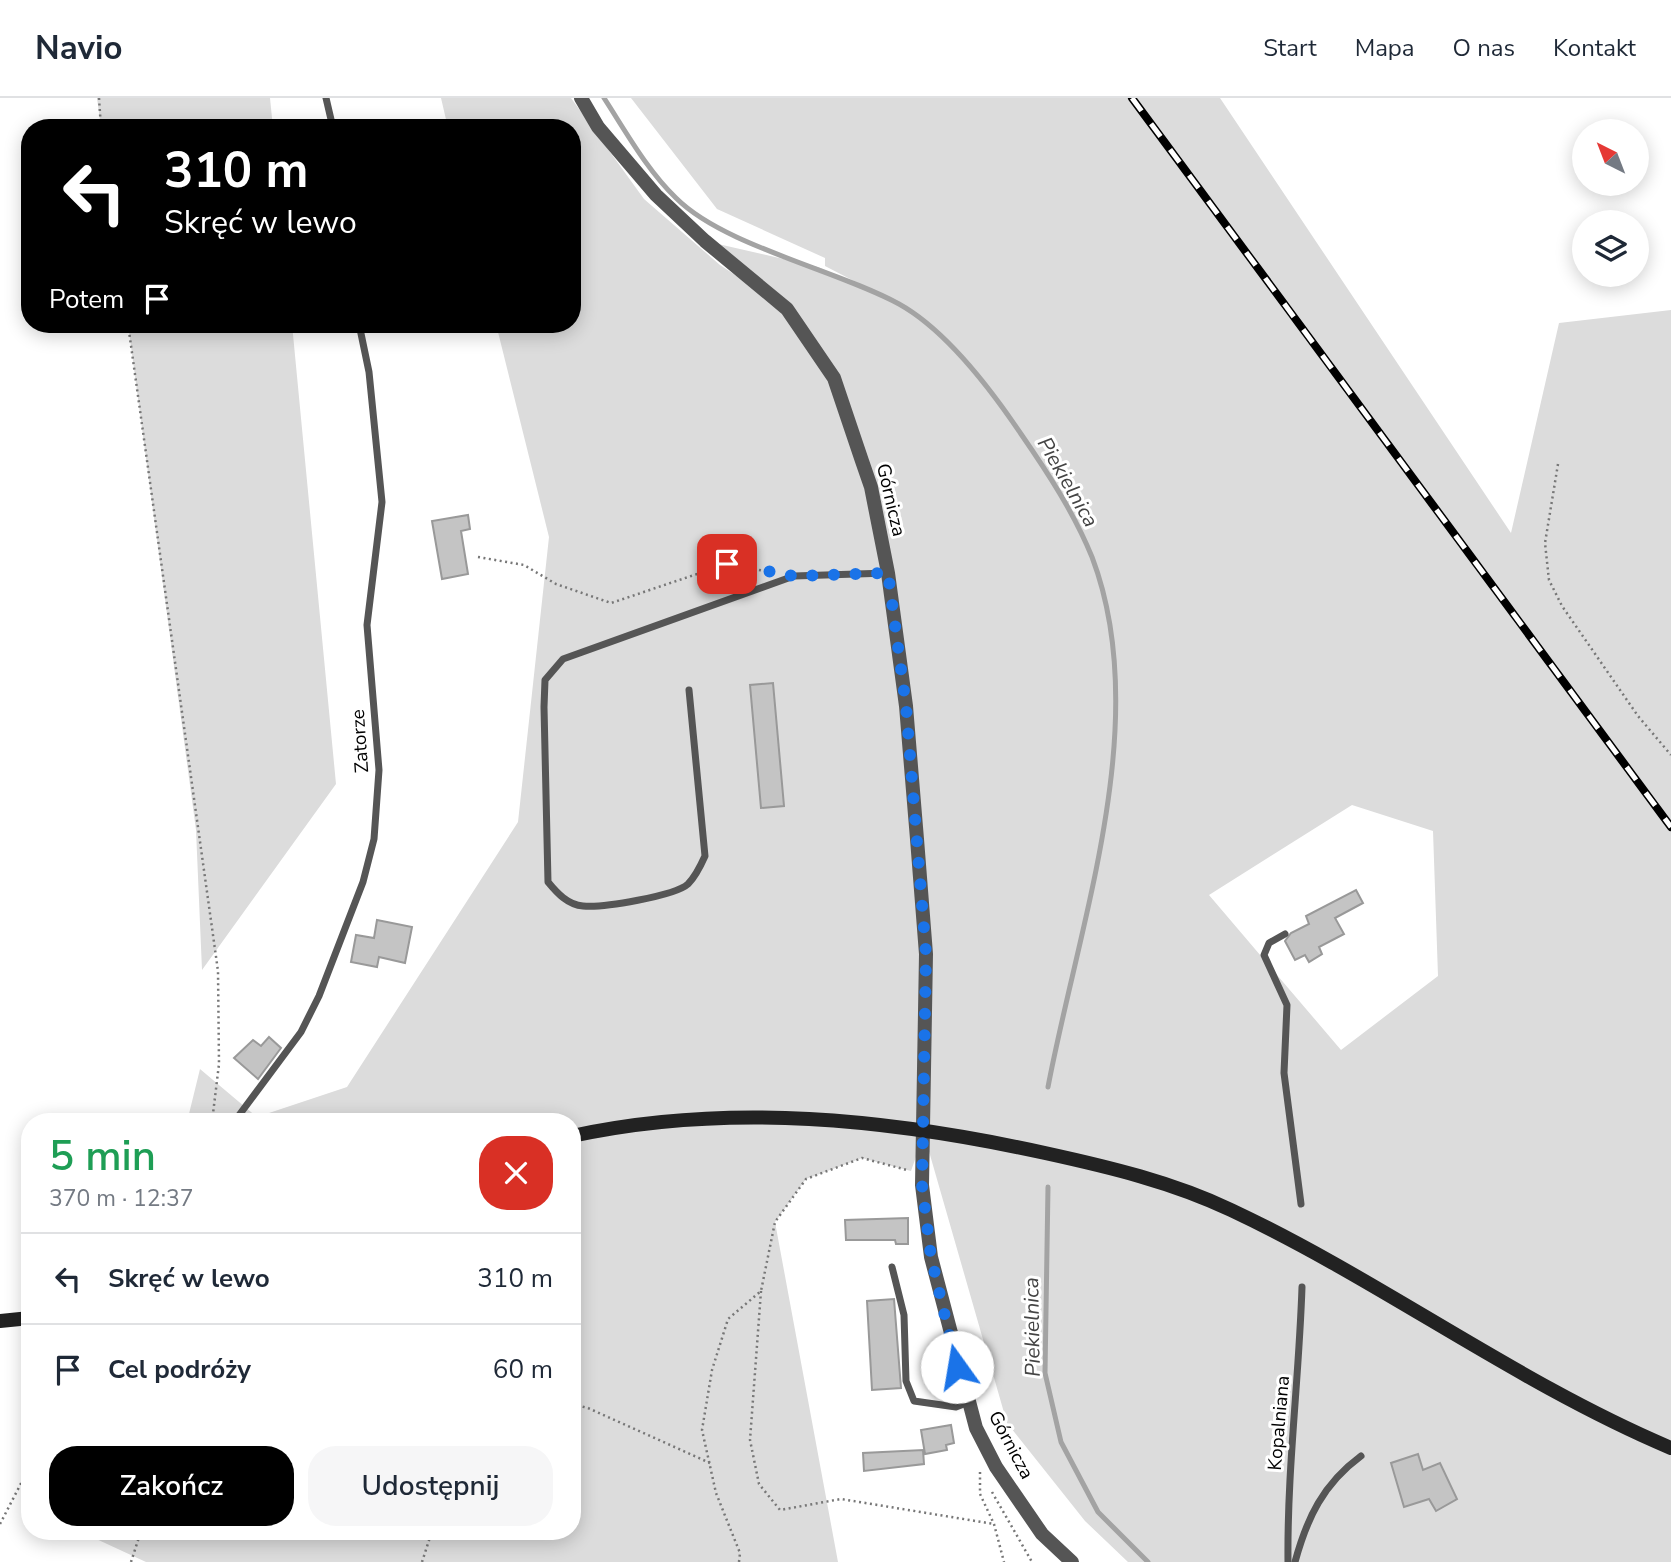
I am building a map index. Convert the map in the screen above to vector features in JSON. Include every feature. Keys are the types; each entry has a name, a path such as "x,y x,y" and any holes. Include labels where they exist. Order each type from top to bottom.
{"main road":[{"path":"581,1135 688,1119 742,1116 819,1118 993,1142 1107,1167 1218,1205 1300,1246 1561,1396 1671,1448"},
{"path":"0,1321 21,1319"}],"street":[{"name":"Górnicza","path":"581,98 598,127 656,195 705,241 787,309 834,378 871,487 888,573 906,706 926,954 922,1185 927,1233 957,1367 976,1428 996,1467 1042,1534 1072,1562"}],"lane":[{"path":"326,98 331,119"},
{"name":"Zatorze","path":"241,1113 301,1032 319,996 363,882 374,839 379,770 367,625 382,502 370,384 361,333"},
{"path":"690,690 705,856 699,870 688,884 670,894 582,906 560,897 548,883 545,680 563,659 794,576 888,573"},
{"path":"1285,934 1269,943 1264,955 1287,1005 1284,1080 1301,1204"},
{"path":"892,1267 904,1315 906,1381 914,1401 956,1407 970,1402"},
{"name":"Kopalniana","path":"1288,1562 1288,1507 1298,1398 1302,1287"},
{"path":"1296,1562 1317,1501 1331,1482 1361,1457"}],"path":[{"path":"99,98 100,119"},
{"path":"129,333 218,971 219,1064 213,1113"},
{"path":"1558,464 1545,543 1549,580 1562,606 1638,716 1671,755"},
{"path":"478,557 524,565 556,584 611,603 727,564 794,576"},
{"path":"911,1171 862,1158 806,1180 775,1222 761,1291 750,1440 760,1484 780,1510 841,1499 994,1524"},
{"path":"739,1562 740,1553 716,1493 702,1430 712,1370 728,1319 761,1291"},
{"path":"581,1406 710,1463"},
{"path":"980,1462 979,1494 994,1524 1004,1562"},
{"path":"0,1524 21,1483"},
{"path":"131,1562 138,1540"},
{"path":"422,1562 429,1540"}],"shaded area":[{"path":"97,98 270,98 272,119 100,119"},
{"path":"441,98 571,98 644,199 720,265 779,304 705,241 818,267 881,295 825,266 825,258 717,209 631,98 1220,98 1511,533 1559,323 1671,310 1671,1562 1128,1562 1085,1521 1007,1423 924,1134 911,1171 862,1158 806,1179 775,1222 838,1562 146,1562 98,1540 581,1540 581,1113 269,1113 347,1087 518,822 549,537 498,333 581,333 581,119 446,119","holes":["1352,805 1433,831 1438,976 1341,1050 1209,895"]},
{"path":"129,333 293,333 336,784 202,970 196,830"},
{"path":"200,1069 252,1113 189,1113"}],"building":[{"path":"468,515 470,529 461,531 468,574 442,579 432,521"},
{"path":"773,683 784,806 761,808 750,685"},
{"path":"1356,890 1363,903 1335,918 1344,934 1319,947 1322,954 1309,962 1305,955 1295,960 1285,941 1291,933 1309,924 1306,916"},
{"path":"377,920 412,927 405,963 379,957 377,967 351,962 356,935 374,938"},
{"path":"269,1037 281,1048 258,1079 234,1058 253,1040 261,1046"},
{"path":"908,1218 908,1244 896,1244 895,1240 846,1240 845,1220"},
{"path":"894,1299 901,1388 872,1390 867,1301"},
{"path":"951,1425 954,1443 946,1445 947,1450 925,1454 921,1430"},
{"path":"923,1450 924,1464 864,1471 863,1453"},
{"path":"1418,1454 1423,1470 1440,1463 1457,1499 1436,1511 1429,1499 1404,1507 1391,1463"}],"waterway":[{"name":"Piekielnica","path":"604,98 656,175 676,198 697,215 751,244 899,304 934,329 967,363 1009,417 1041,463 1085,541 1109,620 1116,686 1113,753 1105,822 1092,890 1048,1087"},
{"name":"Piekielnica","path":"1048,1187 1045,1373 1061,1442 1098,1512 1148,1562"}],"railway":[{"path":"1132,98 1671,827"}],"route":[{"path":"727,564 794,576 888,573 906,706 926,954 922,1185 925,1222 957,1367"}]}
